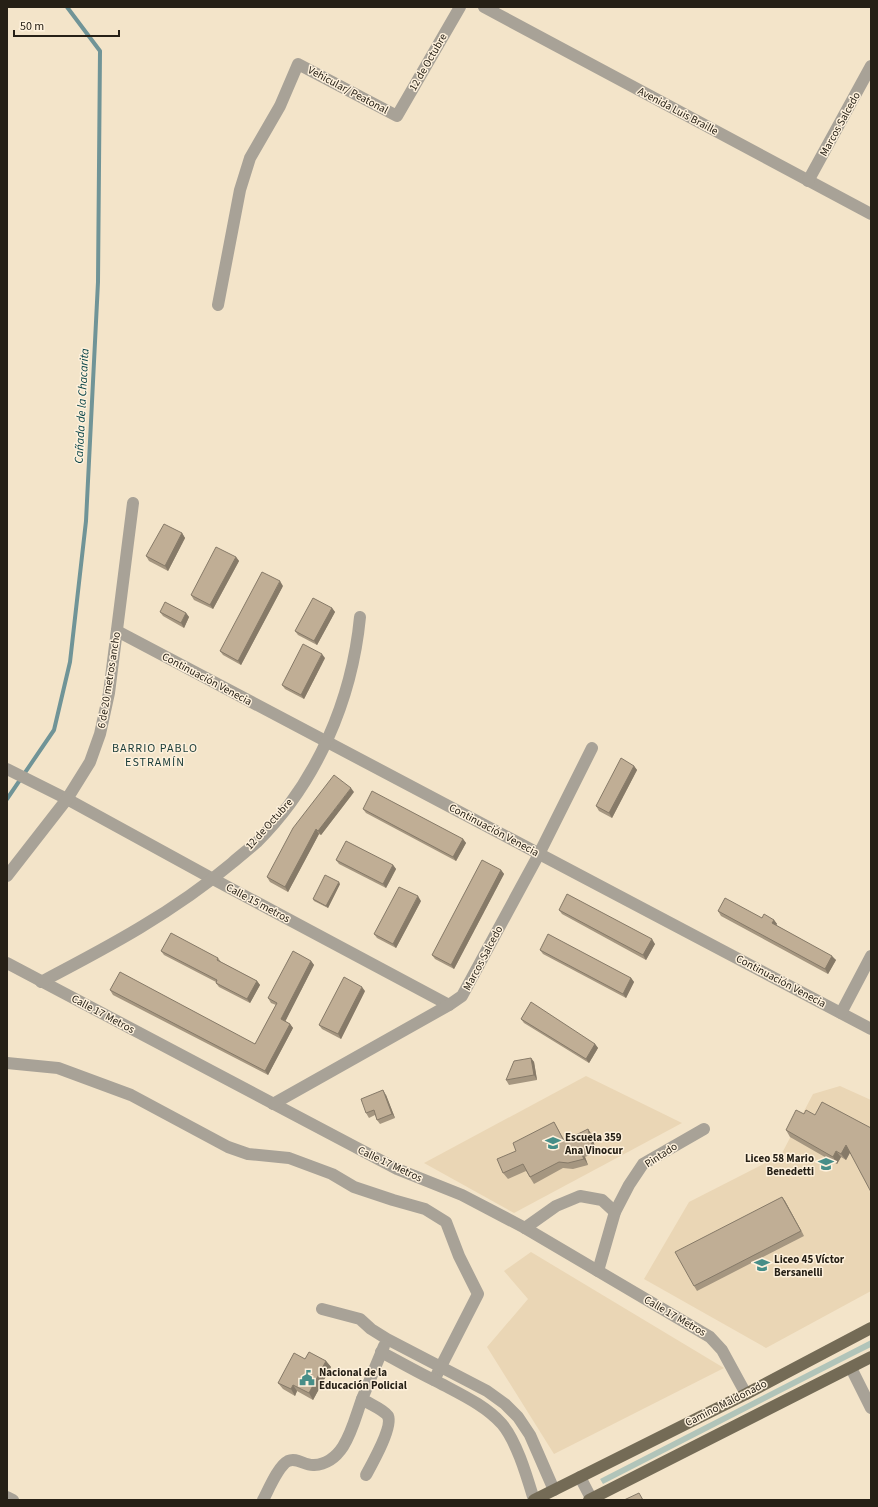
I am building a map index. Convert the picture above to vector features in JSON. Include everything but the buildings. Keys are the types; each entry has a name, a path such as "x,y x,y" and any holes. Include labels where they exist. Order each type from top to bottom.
{"main road":[{"name":"Camino Maldonado","path":"534,1500 746,1394 871,1328"},
{"path":"591,1500 871,1357"}],"street":[{"name":"12 de Octubre","path":"397,116 460,7"},
{"name":"Avenida Luis Braille","path":"484,7 871,214"},
{"name":"Vehicular/ Peatonal","path":"218,305 240,190 250,158 280,106 298,64 397,116"},
{"name":"Marcos Salcedo","path":"808,181 871,66"},
{"name":"6 de 20 metros ancho","path":"7,876 67,799 90,762 100,734 109,693 133,503"},
{"name":"12 de Octubre","path":"42,982 147,925 213,879 257,842 301,787 327,742 340,710 358,645 360,617"},
{"name":"Continuación Venecia","path":"117,631 871,1029"},
{"name":"Marcos Salcedo","path":"273,1104 449,1005 462,996 539,854 592,748"},
{"name":"Calle 15 metros","path":"17,774 67,799 449,1005"},
{"path":"841,1013 871,956"},
{"name":"Calle 17 Metros","path":"7,963 397,1169 462,1195 525,1228 710,1337 722,1350 746,1394"},
{"path":"7,1063 58,1068 131,1096 228,1147 248,1154 289,1158 332,1174 354,1187 425,1209 446,1222 478,1294 434,1380"},
{"name":"Pintado","path":"598,1271 615,1212 629,1185 644,1164 704,1128"},
{"path":"525,1228 556,1206 580,1196 602,1200 615,1212"},
{"path":"322,1309 360,1319 371,1329 387,1339 487,1392 505,1404 518,1417 530,1435 554,1490"},
{"path":"263,1500 283,1465 288,1461 294,1460 312,1465 326,1463 337,1454 347,1440 354,1425 362,1399 387,1339"},
{"path":"381,1352 466,1397 494,1416 503,1425 510,1438 524,1469 534,1500"},
{"path":"851,1368 871,1408"},
{"path":"362,1399 387,1415 389,1420 388,1429 366,1475"},
{"path":"580,1477 591,1500"},
{"path":"7,1497 13,1500"}],"shaded area":[{"name":"Escuela 359 Ana Vinocur","path":"586,1076 682,1123 514,1213 424,1163"},
{"name":"Liceo 45 Víctor Bersanelli","path":"840,1086 871,1100 871,1291 766,1348 644,1279 689,1202 781,1155 813,1094"},
{"path":"531,1252 724,1368 554,1454 487,1347 528,1299 504,1271"}],"green space":[{"path":"871,1340 871,1347 603,1484 600,1479"}],"waterway":[{"name":"Cañada de la Chacarita","path":"7,799 54,730 70,662 86,521 98,282 100,51 67,7"}],"place":[{"name":"Escuela 359 Ana Vinocur","path":"553,1143"},
{"name":"Liceo 58 Mario Benedetti","path":"826,1164"},
{"name":"Liceo 45 Víctor Bersanelli","path":"762,1265"},
{"name":"Nacional de la Educación Policial","path":"307,1378"}],"district":[{"name":"BARRIO PABLO ESTRAMÍN","path":"155,755"}]}
